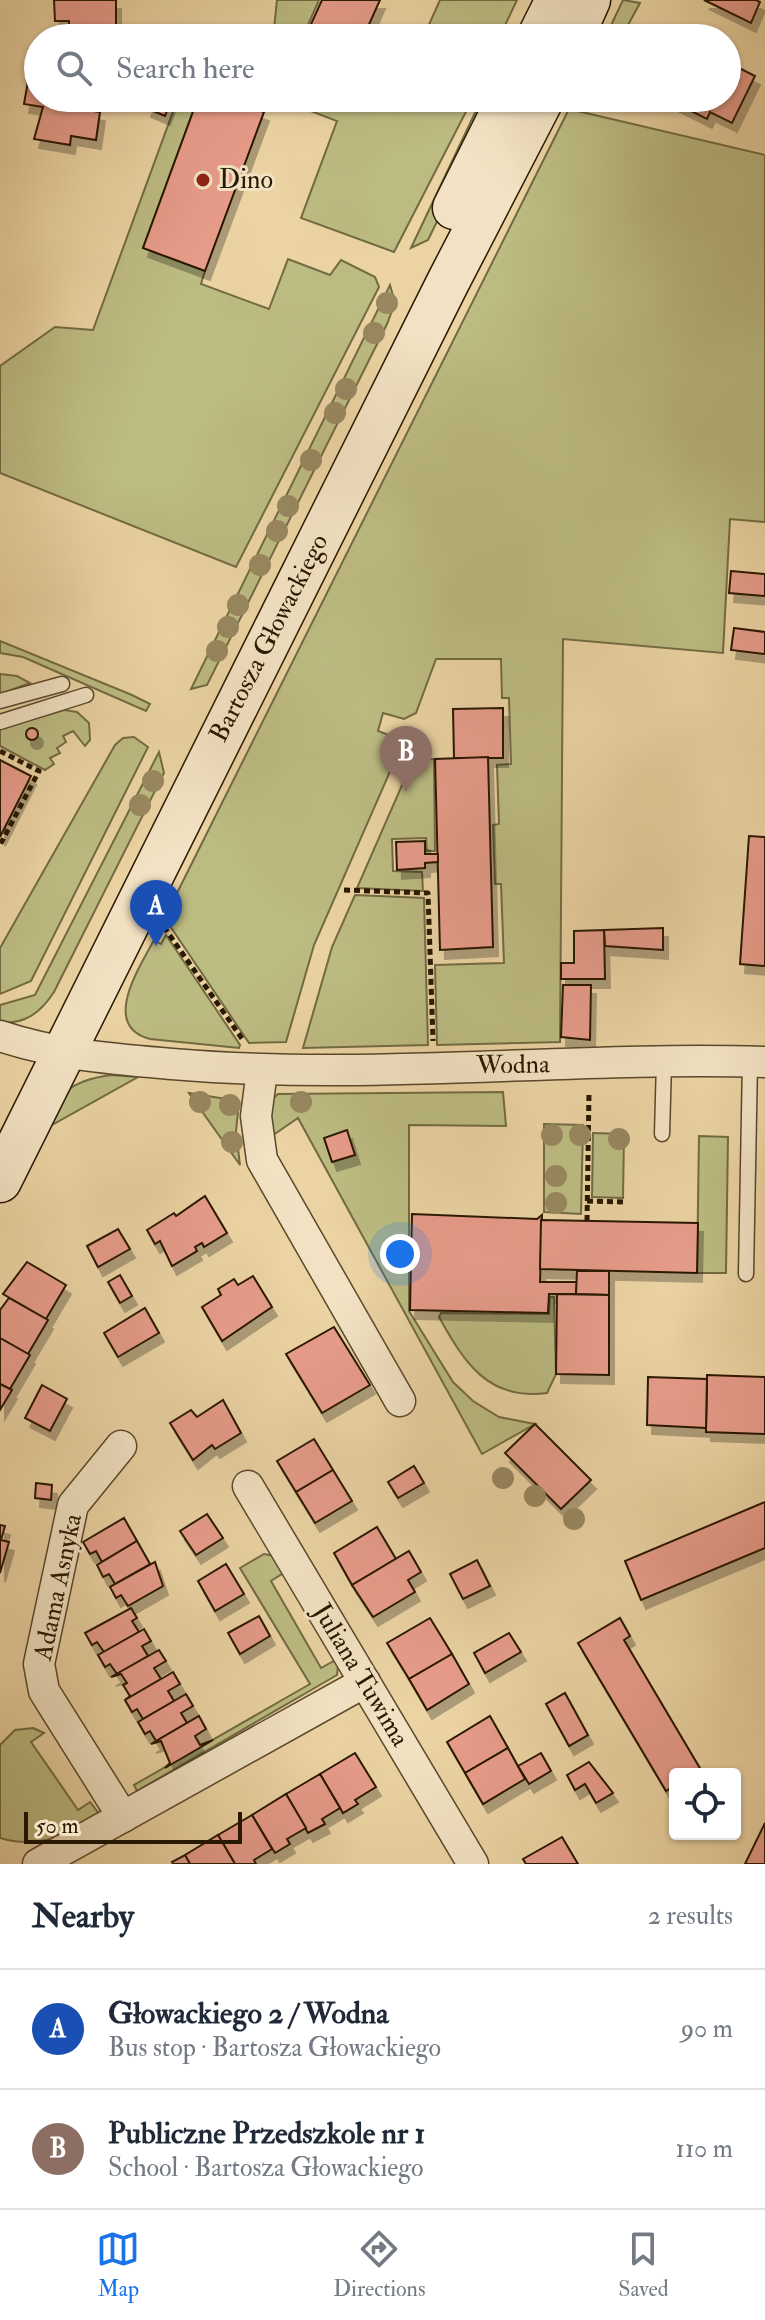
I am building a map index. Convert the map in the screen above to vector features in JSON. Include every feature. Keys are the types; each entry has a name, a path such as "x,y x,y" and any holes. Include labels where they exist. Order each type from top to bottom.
{"street":[{"path":"545,24 557,0"},
{"path":"578,24 589,0"},
{"name":"Bartosza Głowackiego","path":"0,1121 33,1046 115,895 502,112"},
{"name":"Bartosza Głowackiego","path":"0,1181 33,1046 420,338 536,112"},
{"name":"Wodna","path":"33,1046 254,1058 589,1063 757,1061"},
{"path":"254,1058 256,1116 262,1160 400,1401"},
{"name":"Adama Asnyka","path":"121,1446 73,1505 39,1664 44,1691 123,1817"},
{"name":"Juliana Tuwima","path":"248,1486 473,1864"},
{"path":"38,1864 365,1682"}],"lane":[{"path":"0,701 62,684"},
{"path":"0,722 86,695"},
{"path":"746,1274 757,1061"},
{"path":"662,1134 664,1062"}],"path":[{"path":"0,751 39,771 0,845"},
{"path":"344,890 428,893 433,1050"},
{"path":"157,924 168,930 254,1058"},
{"path":"587,1221 589,1063"},
{"path":"587,1201 623,1202"}],"shaded area":[{"path":"277,0 319,0 308,24 274,24"},
{"path":"440,0 517,0 506,24 429,24"},
{"path":"623,0 640,3 629,24 612,24"},
{"path":"173,112 193,112 143,248 205,271 201,284 269,309 288,259 330,275 341,260 375,277 379,287 236,567 0,473 0,366 55,327 93,330"},
{"path":"314,112 466,112 394,252 301,218 337,121"},
{"path":"475,112 490,112 428,240 411,248"},
{"path":"568,112 582,112 765,155 765,522 730,519 723,653 563,639 560,1042 437,1045 435,965 504,963 501,884 495,884 493,825 499,824 497,765 511,764 509,698 502,698 501,659 436,659 416,713 404,719 383,713 378,731 394,737 399,751 314,945 286,1042 249,1043 170,926 171,921 165,917"},
{"path":"390,285 395,303 387,324 207,685 191,689"},
{"path":"0,641 150,704 146,711 23,657 0,653"},
{"path":"0,674 17,676 30,683 0,694"},
{"path":"64,710 77,712 89,723 90,740 85,746 73,731 63,736 66,742 57,748 60,753 50,758 54,764 45,770 0,746 0,729"},
{"path":"134,737 148,747 31,981 0,994 0,948 115,745 123,738"},
{"path":"159,752 164,773 54,992 32,1016 0,1022 0,1005 35,995"},
{"path":"434,759 435,851 427,851 426,838 392,839 393,871 422,872 423,891 357,888 413,760"},
{"path":"355,895 424,898 428,1045 303,1048 332,947"},
{"path":"166,935 240,1045 239,1048 150,1039 135,1032 128,1022 126,1009 133,980 154,940 161,944"},
{"path":"111,1075 138,1077 41,1131 53,1107 66,1091 84,1081"},
{"path":"503,1092 506,1126 409,1125 409,1311 453,1382 473,1401 499,1417 535,1424 482,1454 298,1118 269,1138 268,1103 278,1094"},
{"path":"189,1093 239,1101 236,1132 240,1165"},
{"path":"544,1124 583,1125 581,1214 544,1212"},
{"path":"593,1133 624,1134 623,1198 592,1197"},
{"path":"699,1136 728,1137 726,1273 697,1273"},
{"path":"550,1297 554,1297 556,1374 547,1393 509,1391 480,1375 458,1349 439,1317 441,1313 549,1314"},
{"path":"264,1554 275,1556 288,1570 271,1581 321,1668 339,1658 337,1675 137,1791 134,1785 310,1684 240,1568"},
{"path":"33,1728 44,1733 31,1742 78,1810 90,1802 100,1815 77,1829 40,1841 0,1838 0,1745 15,1730"}],"building":[{"path":"54,0 116,0 116,24 55,21"},
{"path":"322,0 380,0 369,24 311,24"},
{"path":"704,0 756,0 760,2 751,23"},
{"path":"741,69 755,76 741,105"},
{"path":"42,112 100,112 96,140 71,136 70,145 34,139"},
{"name":"Dino","path":"193,112 264,112 205,271 143,248"},
{"path":"693,112 710,112 707,119"},
{"path":"710,112 737,112 732,123"},
{"path":"731,571 765,574 765,596 729,593"},
{"path":"734,628 765,632 765,654 731,650"},
{"path":"503,708 503,758 454,758 453,709"},
{"path":"32,728 38,734 32,740 26,734"},
{"path":"488,757 493,947 440,950 435,759"},
{"path":"0,760 31,776 0,837"},
{"path":"749,836 765,837 765,966 740,964"},
{"path":"425,841 425,854 438,854 438,862 425,863 425,868 397,870 396,842"},
{"path":"663,928 663,950 605,946 604,930"},
{"path":"604,930 605,979 561,979 561,963 574,963 574,931"},
{"path":"563,985 591,985 590,1040 561,1037"},
{"path":"347,1130 355,1155 332,1162 324,1138"},
{"path":"205,1196 227,1233 204,1247 202,1243 195,1247 197,1251 172,1266 160,1241 155,1244 147,1230 174,1213 176,1216"},
{"path":"412,1214 537,1219 542,1215 540,1282 577,1282 576,1294 549,1294 548,1313 410,1310"},
{"path":"541,1220 698,1223 697,1273 540,1269"},
{"path":"118,1229 130,1249 98,1267 87,1246"},
{"path":"27,1262 66,1285 46,1319 3,1294"},
{"path":"577,1271 609,1271 609,1295 576,1294"},
{"path":"120,1275 132,1296 120,1303 108,1282"},
{"path":"253,1276 272,1307 222,1341 202,1307 221,1295 218,1289 234,1279 238,1285"},
{"path":"557,1294 609,1295 609,1375 556,1374"},
{"path":"9,1298 48,1320 28,1354 0,1338 0,1310"},
{"path":"145,1308 159,1333 118,1357 104,1333"},
{"path":"334,1327 370,1385 322,1413 286,1354"},
{"path":"0,1338 30,1355 10,1389 0,1384"},
{"path":"707,1375 765,1377 765,1434 706,1432"},
{"path":"648,1377 707,1379 706,1428 647,1425"},
{"path":"0,1384 12,1390 0,1410"},
{"path":"42,1385 67,1399 50,1431 25,1418"},
{"path":"223,1400 241,1433 215,1449 212,1445 193,1460 170,1423 191,1410 197,1417"},
{"path":"535,1424 591,1480 561,1509 505,1453"},
{"path":"314,1439 333,1470 296,1492 277,1461"},
{"path":"414,1466 424,1483 398,1498 388,1482"},
{"path":"333,1470 352,1501 315,1523 296,1492"},
{"path":"36,1483 52,1485 51,1500 35,1498"},
{"path":"765,1502 765,1548 641,1600 625,1561"},
{"path":"207,1514 223,1538 196,1555 180,1531"},
{"path":"124,1518 137,1541 102,1562 96,1551 90,1554 83,1542"},
{"path":"0,1525 5,1526 1,1540 9,1542 0,1573"},
{"path":"377,1527 396,1559 352,1585 334,1553"},
{"path":"137,1541 150,1564 115,1584 109,1574 103,1577 97,1565"},
{"path":"409,1551 421,1572 408,1580 415,1592 373,1617 352,1585"},
{"path":"477,1560 490,1586 463,1599 450,1574"},
{"path":"155,1562 163,1586 128,1606 121,1595 116,1598 110,1587"},
{"path":"226,1564 244,1594 215,1611 198,1581"},
{"path":"131,1608 137,1618 132,1621 139,1632 104,1652 97,1642 92,1645 85,1633"},
{"path":"259,1616 270,1636 240,1654 228,1633"},
{"path":"430,1618 452,1654 409,1679 387,1643"},
{"path":"620,1618 630,1636 624,1640 700,1768 669,1768 669,1789 666,1791 578,1643"},
{"path":"144,1629 151,1641 142,1646 148,1656 117,1674 110,1664 105,1667 98,1655"},
{"path":"509,1633 521,1652 485,1673 474,1653"},
{"path":"159,1650 166,1661 154,1668 161,1679 125,1700 130,1696 123,1685 127,1683 121,1674 111,1677"},
{"path":"452,1654 469,1684 427,1710 409,1679"},
{"path":"173,1672 180,1684 168,1691 174,1701 143,1719 137,1709 132,1712 125,1700"},
{"path":"565,1693 588,1735 569,1746 546,1704"},
{"path":"186,1694 193,1706 181,1713 187,1723 156,1741 150,1731 145,1734 138,1722"},
{"path":"199,1716 206,1729 195,1736 200,1745 213,1740 165,1768 170,1763 161,1741 151,1744"},
{"path":"490,1716 508,1748 465,1773 447,1742"},
{"path":"508,1748 525,1779 483,1804 465,1773"},
{"path":"355,1753 376,1787 355,1800 358,1804 343,1813 320,1774"},
{"path":"541,1753 551,1771 529,1784 518,1766"},
{"path":"589,1762 613,1793 596,1803 585,1784 575,1790 567,1775"},
{"path":"320,1774 340,1808 322,1819 325,1824 308,1833 286,1794"},
{"path":"286,1794 306,1828 287,1839 290,1844 275,1853 252,1815"},
{"path":"252,1815 272,1849 254,1860 256,1864 235,1864 218,1835"},
{"path":"765,1823 765,1864 745,1864"},
{"path":"218,1835 235,1864 190,1864 185,1855"},
{"path":"562,1837 578,1864 526,1864 523,1859"},
{"path":"185,1855 190,1864 173,1864 172,1862"}],"place":[{"name":"Dino","path":"203,180"},
{"name":"Publiczne Przedszkole nr 1","path":"406,792"},
{"name":"Głowackiego 2 / Wodna","path":"156,946"}]}
